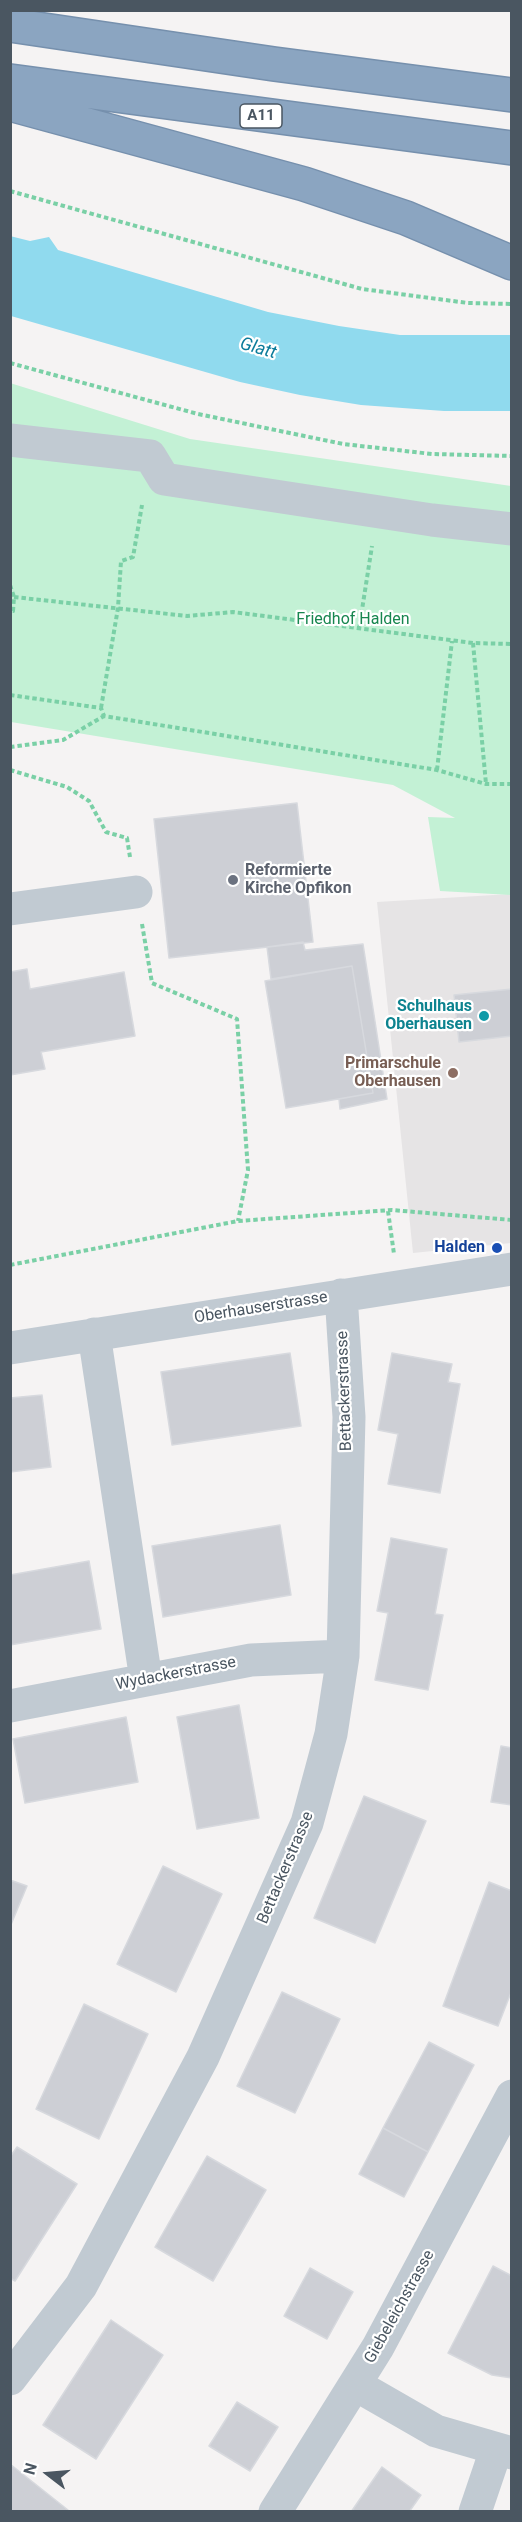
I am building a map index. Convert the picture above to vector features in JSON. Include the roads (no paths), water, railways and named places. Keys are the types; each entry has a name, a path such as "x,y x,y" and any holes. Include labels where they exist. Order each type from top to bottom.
{"highway":[{"path":"10,25 274,64 512,95"},
{"name":"A11","path":"10,81 512,148"},
{"path":"10,104 304,184 406,218 512,263"}],"street":[{"path":"10,440 150,456 164,480 377,512 512,529"},
{"path":"10,909 136,892"},
{"name":"Oberhauserstrasse","path":"10,1348 512,1269"},
{"name":"Bettackerstrasse","path":"10,2379 81,2286 203,2057 307,1823 332,1734 343,1656 349,1417 341,1295"},
{"path":"94,1334 146,1680"},
{"name":"Wydackerstrasse","path":"10,1706 251,1660 343,1656"},
{"name":"Giebeleichstrasse","path":"275,2511 356,2385 441,2232 512,2096"},
{"path":"356,2385 436,2431 504,2451 475,2511"}],"water":[{"name":"Glatt","path":"10,236 30,241 49,237 58,250 268,312 400,335 511,335 511,411 444,411 361,405 300,395 240,382 11,316"}],"place":[{"name":"Reformierte Kirche Opfikon","path":"233,880"},
{"name":"Schulhaus Oberhausen","path":"484,1016"},
{"name":"Primarschule Oberhausen","path":"453,1073"},
{"name":"Halden","path":"497,1248"}],"park label":[{"name":"Friedhof Halden","path":"353,620"}]}
